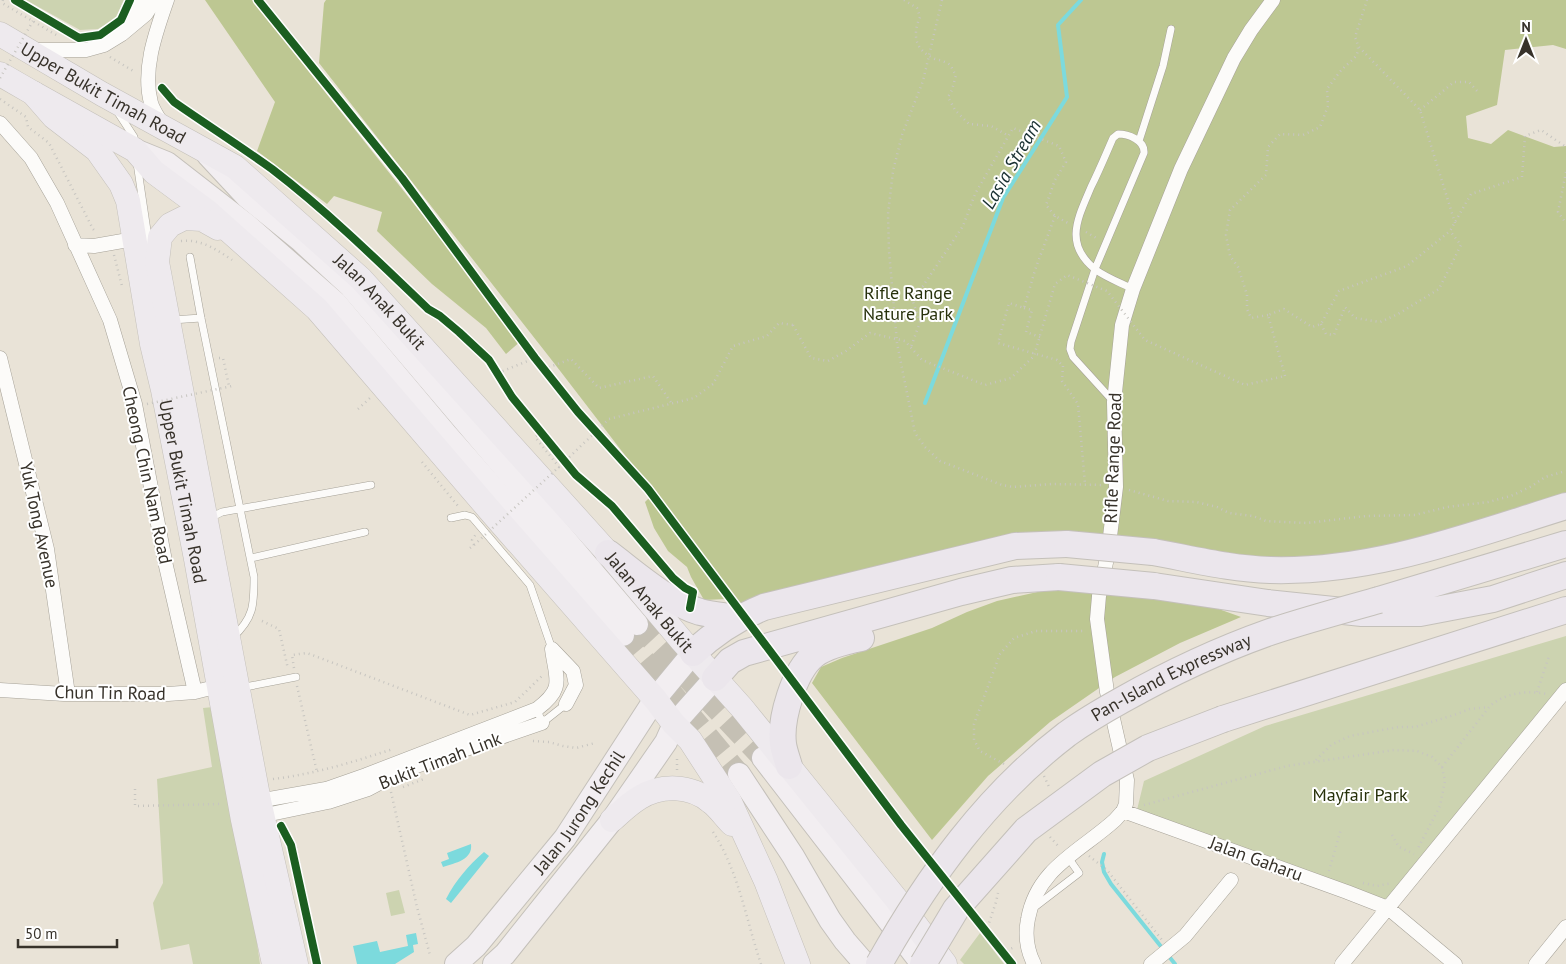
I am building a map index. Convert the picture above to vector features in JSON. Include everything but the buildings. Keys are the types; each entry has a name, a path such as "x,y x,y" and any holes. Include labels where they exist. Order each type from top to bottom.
{"highway":[{"name":"Upper Bukit Timah Road","path":"0,34 102,94 163,126 205,152"},
{"name":"Upper Bukit Timah Road","path":"0,76 33,93 54,117 98,150 121,184 128,201 134,239 206,521 228,641 228,687"},
{"name":"Jalan Anak Bukit","path":"33,93 135,150 154,172 208,212 317,308 493,514 655,699 674,724 690,740 729,800 749,842 798,964"},
{"name":"Jalan Anak Bukit","path":"205,152 235,168 361,279 608,553 715,678 897,900 945,964"},
{"name":"Upper Bukit Timah Road","path":"238,238 202,219 184,218 170,225 160,237 157,262 159,332 196,559 228,687 252,812 296,964"},
{"path":"693,653 704,642 738,618 764,606 1015,546 1067,544 1153,552 1237,567 1270,570 1343,567 1404,556 1566,506"},
{"name":"Pan-Island Expressway","path":"880,964 901,925 921,894 978,818 1025,770 1069,732 1174,672 1272,632 1566,544"},
{"path":"608,553 654,588 690,608 715,615 738,618"},
{"path":"715,678 730,661 744,653 843,642 927,615 961,592 1012,580 1060,577 1154,586 1268,604 1362,613 1420,613 1494,599 1566,575"},
{"path":"922,964 956,909 1026,830 1102,774 1148,748 1223,719 1566,610"},
{"path":"789,766 783,744 785,716 789,701 805,665 806,646"},
{"path":"612,820 632,802 649,793 670,788 688,790 710,801 749,842"}],"main road":[{"name":"Jalan Anak Bukit","path":"135,150 167,163 248,226 336,303 447,435 630,630 350,286 300,240 247,197 205,152"},
{"name":"Jalan Jurong Kechil","path":"456,964 476,946 565,838 655,699 693,653"},
{"name":"Jalan Jurong Kechil","path":"494,964 505,954 612,820 666,742 674,724 715,678"},
{"path":"763,758 922,964"},
{"path":"739,774 793,856 830,920 865,964"}],"street":[{"path":"132,25 142,0"},
{"path":"27,50 86,50 104,45 122,34 146,14 155,0"},
{"path":"163,126 152,106 148,79 152,51 167,0"},
{"name":"Rifle Range Road","path":"1123,811 1127,796 1127,780 1091,631 1097,619 1116,487 1114,402 1122,326 1130,287 1181,169 1230,66 1251,30 1272,0"},
{"name":"Cheong Chin Nam Road","path":"0,123 31,158 58,203 75,245 110,320 135,404 166,566 195,692"},
{"path":"75,245 105,244 134,239"},
{"path":"83,262 91,250 105,244"},
{"name":"Yuk Tong Avenue","path":"0,358 47,550 68,694"},
{"name":"Bukit Timah Link","path":"552,649 572,671 576,685 566,704"},
{"name":"Bukit Timah Link","path":"252,812 328,802 360,792 401,767 476,739 537,708 550,699 555,692 557,684 552,649"},
{"name":"Chun Tin Road","path":"0,690 68,694 168,694 228,687"},
{"path":"1342,964 1564,695"},
{"name":"Bukit Timah Link","path":"476,739 542,723"},
{"path":"1034,964 1027,942 1027,926 1030,909 1037,903 1044,879 1067,856 1104,830 1123,811"},
{"name":"Jalan Gaharu","path":"1123,811 1388,908 1455,964"},
{"path":"1155,962 1174,947 1195,926 1231,880"},
{"path":"1536,964 1565,930"}],"lane":[{"path":"1139,141 1163,66 1172,29"},
{"path":"102,94 134,137 150,250 157,262"},
{"path":"1114,402 1072,357 1070,347 1095,269 1144,153 1144,148 1139,141 1121,134 1115,135 1077,220 1075,233 1078,247 1084,258 1095,269 1130,287"},
{"path":"190,257 254,577 253,607 243,628 228,641"},
{"path":"159,332 201,318"},
{"path":"206,521 222,512 371,485"},
{"path":"451,518 465,515"},
{"name":"Bukit Timah Link","path":"465,515 475,520 530,585 552,649"},
{"path":"251,558 366,532"},
{"path":"228,687 293,677"},
{"name":"Bukit Timah Link","path":"542,723 566,704"},
{"path":"537,708 542,723"},
{"path":"1037,903 1079,873 1067,856"}],"path":[{"path":"3,0 2,3 58,36"},
{"path":"904,0 917,8 920,17 916,28 916,40 921,51 950,65 956,76 948,96 955,110 969,124 991,126 1008,136"},
{"path":"942,0 923,81 902,135 893,171 888,214 889,251 894,291 897,343 915,433 925,448 940,461 1002,485 1013,487 1052,484 1085,484 1116,487 1168,501 1196,502 1217,507 1229,513 1252,516 1266,521 1307,523 1366,516 1416,515 1447,507 1488,502 1511,496 1532,486 1545,476 1566,471"},
{"path":"1367,0 1354,37 1359,47 1420,110 1455,223"},
{"path":"0,76 33,21"},
{"path":"104,45 108,55 148,79"},
{"path":"1359,47 1356,57 1340,72 1327,89 1328,106 1320,127 1303,135 1280,134 1268,147 1266,175 1230,210 1226,234 1228,249 1230,256 1238,267 1247,295 1247,309 1251,318 1268,316 1284,309 1312,327 1321,324 1340,291 1407,266 1450,231 1471,194 1522,177 1525,136 1541,130 1566,147"},
{"path":"1420,110 1454,82 1469,82 1478,92"},
{"path":"0,99 26,117 28,127 49,142 93,229 105,244"},
{"path":"894,291 910,293 923,286 963,226 975,194 1013,128 1059,146 1066,162 1055,180 1046,205 1055,216 1065,221"},
{"path":"1566,172 1558,212 1566,223"},
{"path":"1024,308 1035,270 1055,216"},
{"path":"1321,324 1326,334 1334,335 1345,307 1355,318 1380,322 1398,314 1439,289 1461,244 1450,231"},
{"path":"173,243 182,240 196,241 213,246 236,262"},
{"path":"470,548 560,467 609,419 694,398 713,384 733,346 766,336 779,323 793,325 811,358 828,361 846,351 870,333 905,341 922,360 985,385 1010,378 1034,356 1055,284 1067,275 1107,291 1145,340 1245,385 1285,376 1268,316"},
{"path":"1116,310 1130,287"},
{"path":"910,293 920,322 911,347"},
{"path":"1040,337 1026,332 1032,310 1009,303 998,344 1058,360 1063,366"},
{"path":"530,350 550,376"},
{"path":"1072,357 1063,366 1062,382 1078,404 1085,484"},
{"path":"147,404 231,386 223,358"},
{"path":"503,381 496,370 535,358"},
{"path":"544,369 572,359 599,388 653,376 672,404"},
{"path":"358,409 371,398"},
{"path":"535,426 570,468"},
{"path":"591,426 603,440"},
{"path":"541,433 535,437 560,467"},
{"path":"418,456 465,515"},
{"path":"262,621 279,629 293,677"},
{"path":"1005,764 980,751 974,740 974,724 1000,654 1014,638 1036,632 1091,631 1086,622"},
{"path":"293,677 292,655 307,652 470,716 515,702 544,674"},
{"path":"1537,692 1548,656"},
{"path":"298,691 316,772"},
{"path":"1442,767 1489,707 1498,699 1510,694 1537,692 1564,695"},
{"path":"1315,762 1331,745 1350,736 1398,727 1415,726 1454,716 1470,709 1489,707"},
{"path":"529,741 548,742 576,748 595,744"},
{"path":"1142,805 1287,766 1394,750 1417,752 1432,757 1442,767 1445,781 1440,806 1415,854"},
{"path":"386,793 426,778"},
{"path":"136,789 135,806 252,812 295,843 321,964"},
{"path":"391,792 421,924 430,955"},
{"path":"252,812 291,845 296,964"},
{"path":"1329,871 1341,829"},
{"path":"712,831 723,847 741,896 762,964"},
{"path":"1048,834 1067,856"},
{"path":"1098,862 1107,870 1164,942 1174,947"},
{"path":"986,932 996,902 998,889"},
{"path":"980,924 991,939"},
{"path":"997,946 1007,958"}],"green space":[{"path":"26,0 124,0 115,19 98,29 80,30"},
{"path":"205,0 252,0 522,340 506,354 486,328 432,284 377,231 382,212 334,196 327,204 257,151 275,102"},
{"name":"Rifle Range Nature Park","path":"326,0 1566,0 1566,49 1553,45 1505,50 1497,105 1466,116 1468,138 1491,144 1508,130 1554,147 1566,146 1566,494 1393,547 1302,558 1253,557 1098,538 741,606 319,63 324,3"},
{"path":"649,498 727,599 704,600 687,567 668,551 654,528 645,502"},
{"path":"1051,589 1188,598 1241,617 1180,643 1115,677 1050,722 988,776 932,840 812,683 821,667 842,658 932,628 997,601"},
{"name":"Mayfair Park","path":"1566,636 1566,691 1384,903 1136,814 1144,781 1265,726"},
{"path":"213,707 225,722 260,964 193,964 189,944 161,950 153,903 163,883 157,779 212,767 203,708"},
{"path":"399,890 405,913 391,916 386,893"},
{"path":"980,933 1004,964 964,964 960,960"}],"water":[{"path":"471,844 471,849 466,857 443,867 441,862 449,859 447,853"},
{"path":"484,852 489,856 451,903 446,899 458,879"},
{"path":"416,933 418,944 413,945 414,952 395,964 357,964 353,946 377,941 380,952 408,946 406,935"}],"waterway":[{"name":"Lasia Stream","path":"925,403 1003,198 1067,97 1058,25 1081,0"},
{"path":"1104,854 1102,862 1104,872 1111,884 1163,949"},
{"path":"1167,954 1175,964"}],"tunnel":[{"path":"637,624 763,758"},
{"path":"623,635 739,774"}],"cycle path":[{"path":"15,0 79,38 100,35 121,20 130,0"},
{"path":"258,0 402,178 535,358 578,412 648,489 901,825 1012,964"},
{"path":"162,88 174,102 260,160 293,185 352,237 428,309 440,316 489,360 512,397 576,475 612,506 673,578 693,592 690,608"},
{"path":"281,826 291,845 317,964"}]}
